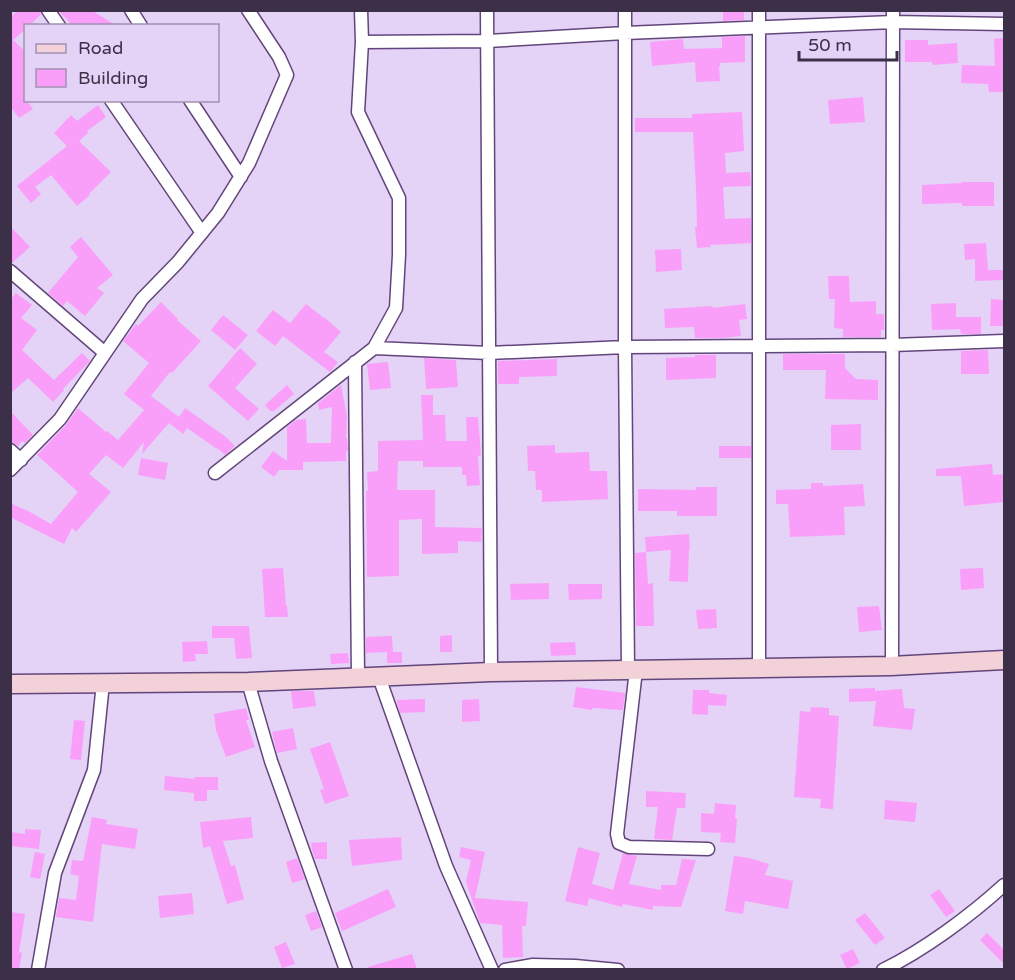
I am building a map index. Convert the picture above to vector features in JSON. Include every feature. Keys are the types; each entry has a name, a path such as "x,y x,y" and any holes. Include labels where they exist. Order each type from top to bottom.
{"street":[{"path":"48,10 58,24"},
{"path":"131,10 140,24"},
{"path":"10,470 60,419 142,299 178,262 218,213 249,163 287,75 279,57 248,10"},
{"path":"215,473 374,348 396,308 399,198 358,112 362,42 361,10"},
{"path":"487,10 491,672"},
{"path":"625,10 625,347 632,670 617,834 619,843 629,847 708,849"},
{"path":"759,10 759,668"},
{"path":"362,42 487,41 758,28 893,16 1005,24"},
{"path":"892,666 893,16"},
{"path":"112,102 202,233"},
{"path":"191,102 240,177"},
{"path":"10,271 105,353"},
{"path":"374,348 489,353 625,347 892,345 1005,341"},
{"path":"355,362 358,678"},
{"path":"10,450 21,459"},
{"path":"10,684 248,682 491,672 892,666 1005,660"},
{"path":"380,677 446,866 492,969"},
{"path":"248,682 271,761 346,969"},
{"path":"38,969 55,873 94,770 103,684"},
{"path":"883,969 930,942 1005,885"},
{"path":"505,969 533,965 618,969"}],"building":[{"path":"18,10 40,10 41,14 31,24 24,24 24,31 13,40 24,50 24,102 28,102 33,109 19,118 10,106 10,18"},
{"path":"58,10 91,10 114,24 71,24"},
{"path":"723,10 744,10 744,20 723,21"},
{"path":"745,36 745,62 720,63 720,81 696,82 695,62 652,66 650,42 683,39 684,49 722,48 722,37"},
{"path":"1005,38 1005,92 989,92 988,84 961,83 962,65 995,66 994,39"},
{"path":"905,40 928,40 928,45 957,43 958,63 933,65 932,62 905,62"},
{"path":"863,97 865,122 830,124 828,100"},
{"path":"98,105 106,117 87,131 88,133 79,141 111,172 77,206 51,175 35,187 41,194 31,203 17,186 67,146 54,133 71,115 77,121"},
{"path":"742,112 744,151 725,153 726,173 750,172 751,186 723,187 725,219 751,218 751,243 697,248 693,132 635,132 635,118 692,118 692,114"},
{"path":"994,182 994,206 962,206 962,203 922,204 922,185"},
{"path":"10,226 30,247 12,263 10,263"},
{"path":"81,237 113,275 97,288 104,293 85,316 67,301 63,306 48,293 78,257 70,247"},
{"path":"986,243 988,270 1003,270 1003,280 975,281 975,259 965,260 964,244"},
{"path":"681,249 682,270 656,272 655,250"},
{"path":"828,276 849,276 850,302 876,301 876,314 884,314 884,330 881,330 881,337 843,337 843,329 834,328 835,299 829,299"},
{"path":"16,293 32,305 21,318 37,330 22,350 54,380 82,353 90,361 53,402 28,378 10,394 10,300"},
{"path":"991,299 1005,300 1005,326 990,326"},
{"path":"161,302 201,341 172,373 170,372 151,396 179,417 185,408 235,446 225,455 187,428 183,434 169,423 142,454 144,442 123,468 106,455 89,474 111,492 76,532 72,528 64,544 10,517 10,503 51,524 78,492 37,455 66,425 78,408 118,440 144,410 124,394 149,363 123,341 136,324 138,326"},
{"path":"956,303 956,317 981,317 981,334 961,334 960,329 932,330 931,304"},
{"path":"306,304 341,332 324,352 338,362 330,372 283,336 275,346 256,331 273,310 290,323"},
{"path":"745,304 747,319 739,320 741,336 695,338 694,327 665,328 664,309 712,306 713,308"},
{"path":"223,315 248,335 235,350 211,330"},
{"path":"240,348 257,364 235,388 259,409 248,421 208,386"},
{"path":"988,350 989,374 961,374 961,351"},
{"path":"783,354 845,354 845,368 856,379 878,380 878,400 825,399 826,370 783,370"},
{"path":"695,355 716,355 716,378 666,380 666,358 695,357"},
{"path":"424,358 456,360 458,387 426,389"},
{"path":"557,359 557,376 519,377 519,384 498,384 498,361"},
{"path":"388,362 391,388 370,390 367,364"},
{"path":"287,385 294,394 274,411 270,411 265,405"},
{"path":"341,385 347,416 346,461 303,462 303,470 279,470 274,477 261,467 273,451 287,461 287,427 296,420 306,419 307,443 331,443 332,407 319,410 318,403"},
{"path":"421,395 433,395 433,415 445,415 446,441 467,441 466,417 478,417 481,455 478,456 480,485 467,486 466,475 462,475 462,467 423,467 423,461 398,461 397,490 435,490 435,527 482,528 481,542 458,541 458,553 422,554 422,519 399,520 399,576 367,577 367,472 378,471 378,441 423,440"},
{"path":"10,411 33,435 18,446 10,442"},
{"path":"861,424 861,450 831,450 831,425"},
{"path":"555,445 555,453 589,452 590,471 607,471 608,499 542,502 542,490 536,490 535,471 528,471 527,446"},
{"path":"719,446 751,446 751,458 719,458"},
{"path":"141,458 168,463 165,480 138,475"},
{"path":"992,464 993,475 1005,474 1005,502 964,506 961,476 936,476 936,469"},
{"path":"811,483 823,483 823,486 863,484 865,506 844,507 845,535 790,537 788,504 776,504 776,490 811,489"},
{"path":"696,487 717,487 717,516 677,516 677,511 638,511 638,489 696,490"},
{"path":"689,534 688,582 669,581 671,550 646,552 645,537"},
{"path":"646,552 648,584 653,583 654,626 636,626 635,553"},
{"path":"283,568 288,617 265,617 262,569"},
{"path":"983,568 984,588 961,590 960,569"},
{"path":"549,583 549,599 511,600 510,584"},
{"path":"568,584 602,584 602,599 569,600"},
{"path":"879,606 882,630 859,632 857,607"},
{"path":"716,609 717,628 698,629 696,610"},
{"path":"212,626 249,626 252,658 236,659 234,638 212,638"},
{"path":"452,635 452,652 440,652 440,636"},
{"path":"392,636 393,652 402,652 402,663 387,663 387,652 366,653 366,637"},
{"path":"207,641 208,654 195,654 196,661 183,662 182,642"},
{"path":"575,642 576,655 551,656 550,643"},
{"path":"348,653 349,663 331,664 330,654"},
{"path":"576,687 625,693 623,710 592,708 592,710 573,707"},
{"path":"875,688 875,691 902,689 904,708 915,709 912,730 873,726 876,701 849,702 849,689"},
{"path":"693,690 709,690 709,693 727,695 726,706 708,705 708,715 692,714"},
{"path":"291,691 314,691 316,706 293,709"},
{"path":"425,699 425,712 400,713 397,700"},
{"path":"479,699 480,721 462,722 462,700"},
{"path":"811,707 829,708 829,715 839,716 833,809 820,808 821,799 794,797 800,711 810,712"},
{"path":"246,708 249,720 246,720 255,747 226,757 216,730 214,714"},
{"path":"74,720 85,721 81,760 70,759"},
{"path":"293,728 297,749 277,753 272,732"},
{"path":"330,742 349,796 325,804 320,790 324,789 310,749"},
{"path":"165,776 195,779 195,777 218,777 218,790 207,790 207,801 194,801 194,793 164,790"},
{"path":"646,791 686,793 685,808 677,808 672,840 654,839 658,807 646,807"},
{"path":"885,800 917,803 915,822 884,819"},
{"path":"715,803 736,805 735,843 720,842 721,833 701,832 701,813 714,814"},
{"path":"92,817 107,820 106,824 138,829 135,849 102,844 93,922 56,917 59,898 76,900 79,876 70,874 72,860 83,861"},
{"path":"251,817 253,838 223,841 231,866 235,865 244,899 227,904 210,846 203,848 200,822"},
{"path":"25,829 41,830 39,849 10,846 10,832 25,834"},
{"path":"401,837 402,860 352,866 349,840"},
{"path":"327,842 327,859 315,859 311,843"},
{"path":"461,847 485,852 475,898 528,902 526,926 522,926 523,957 503,958 502,925 480,923 466,882 471,860 459,857"},
{"path":"578,847 600,853 592,884 613,890 623,853 637,856 629,884 661,890 661,885 676,885 682,859 696,860 681,907 653,906 653,910 623,904 622,907 589,898 587,906 565,901"},
{"path":"35,852 45,854 40,879 30,877"},
{"path":"734,856 769,864 765,875 793,881 788,909 745,901 743,914 725,911"},
{"path":"297,858 305,879 292,883 286,862"},
{"path":"388,889 396,907 342,931 335,913"},
{"path":"939,889 955,911 946,917 930,895"},
{"path":"192,893 194,914 160,918 158,896"},
{"path":"316,911 322,927 311,931 305,915"},
{"path":"10,912 25,914 19,952 22,953 19,969 10,969"},
{"path":"865,913 885,938 875,945 855,920"},
{"path":"987,933 1005,951 1005,965 980,940"},
{"path":"286,942 295,964 282,968 274,947"},
{"path":"853,949 860,963 847,969 840,955"},
{"path":"412,954 417,969 369,969 368,967"}]}
